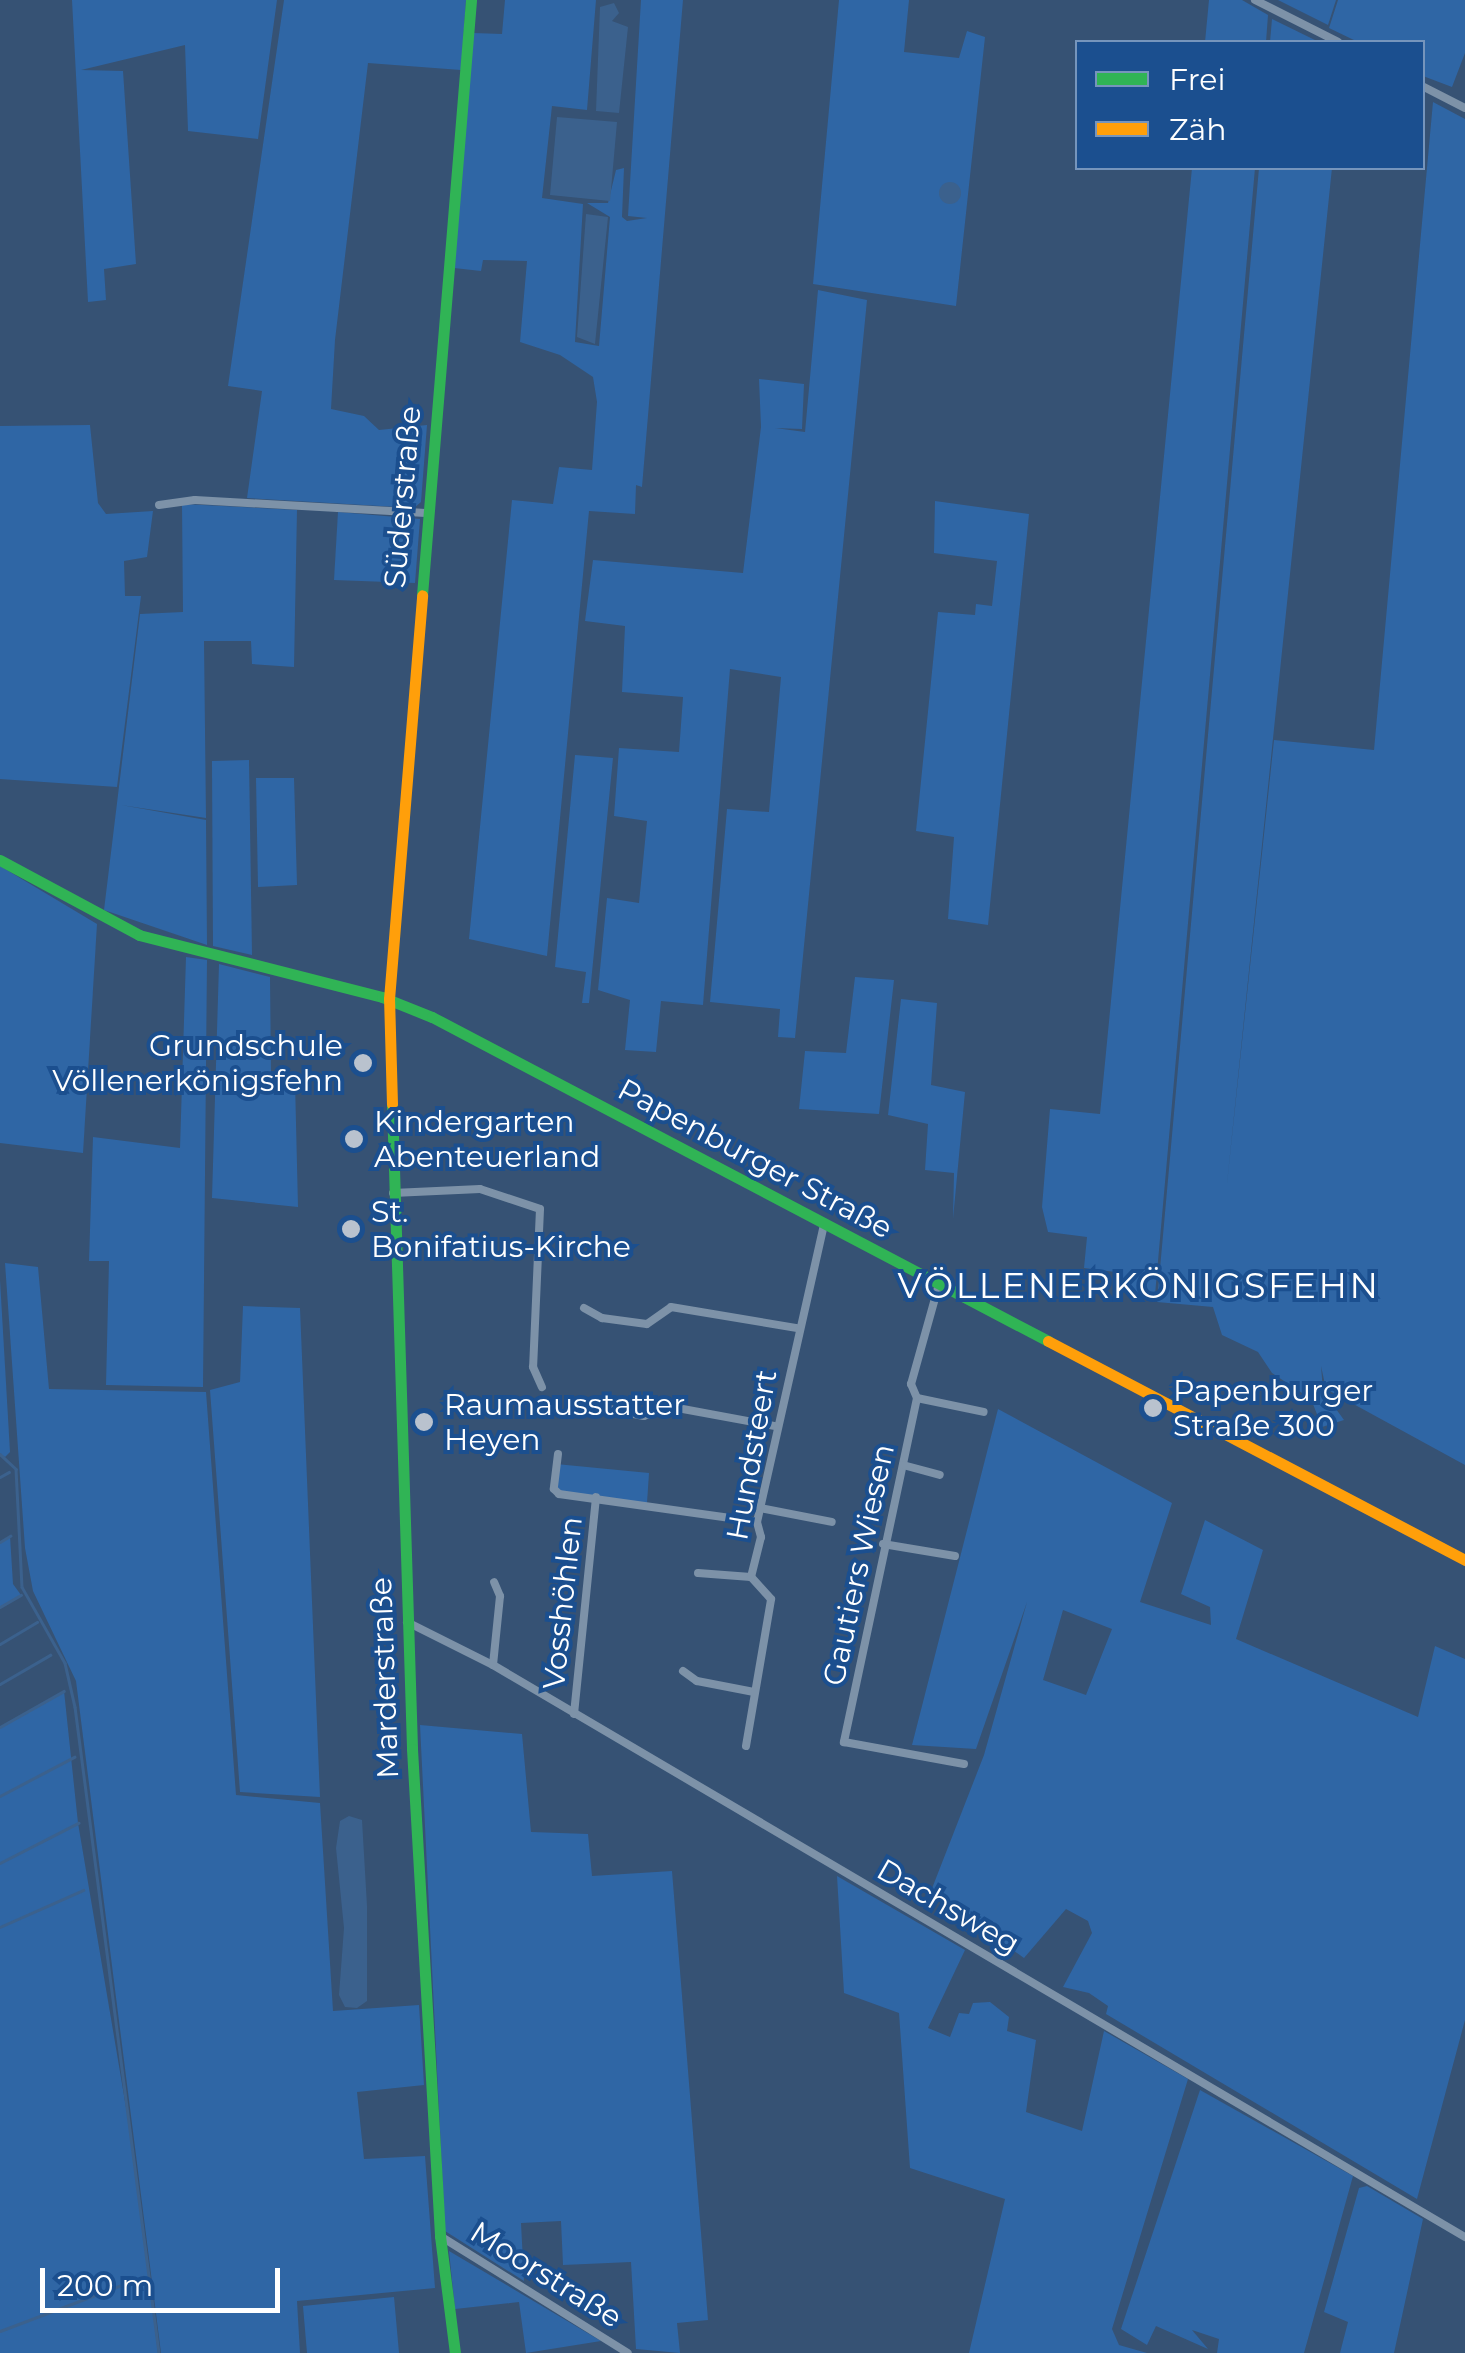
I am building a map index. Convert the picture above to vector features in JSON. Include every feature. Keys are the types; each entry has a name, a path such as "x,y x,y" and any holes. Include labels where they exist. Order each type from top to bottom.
{"street":[{"name":"Süderstraße","path":"389,999 471,0"},
{"path":"1255,0 1334,40"},
{"path":"1425,88 1465,108"},
{"path":"159,505 195,500 426,513"},
{"name":"Papenburger Straße","path":"0,860 139,935 389,999 1465,1560"},
{"name":"Marderstraße","path":"389,999 407,1622 440,2236 455,2353"},
{"path":"393,1193 480,1189 540,1209 532,1367 542,1387"},
{"name":"Hundsteert","path":"746,1746 771,1599 752,1577 761,1537 757,1522 797,1328 824,1225"},
{"name":"Gautiers Wiesen","path":"939,1284 911,1384 917,1398 844,1742 964,1764"},
{"path":"584,1308 602,1318 648,1324 671,1307 797,1328"},
{"path":"917,1398 984,1412"},
{"path":"576,1402 644,1416 672,1406 776,1426"},
{"path":"558,1454 556,1493 757,1522"},
{"path":"902,1465 940,1474"},
{"name":"Vosshöhlen","path":"574,1714 596,1497"},
{"path":"760,1508 832,1522"},
{"path":"883,1544 955,1556"},
{"path":"698,1574 752,1577"},
{"path":"493,1665 500,1596 494,1582"},
{"name":"Dachsweg","path":"407,1622 493,1665 1465,2237"},
{"path":"683,1671 697,1681 754,1692"},
{"name":"Moorstraße","path":"440,2236 628,2353"}],"shaded area":[{"path":"72,0 277,0 258,139 188,131 185,45 81,70 123,71 136,264 104,269 106,300 88,302"},
{"path":"284,0 466,0 461,70 368,63 335,340 331,409 364,416 379,430 427,425 421,502 414,508 247,498 262,391 228,386"},
{"path":"505,0 596,0 587,110 552,106 542,198 583,204 575,342 599,346 610,217 587,203 608,203 616,170 624,168 622,217 627,221 647,218 628,216 641,0 683,0 642,487 636,485 635,514 589,511 547,956 469,939 512,500 553,504 559,467 592,470 597,402 593,377 560,355 520,342 527,261 483,260 481,271 454,268 473,33 502,34"},
{"path":"839,0 909,0 904,52 959,58 967,31 985,37 956,306 813,284"},
{"path":"1209,0 1242,0 1268,15 1266,40 1205,40"},
{"path":"1278,0 1336,0 1328,25"},
{"path":"1338,0 1465,0 1465,53 1452,87 1425,77 1425,40 1354,40 1329,28"},
{"path":"614,3 619,13 612,21 628,27 619,113 596,111 600,7"},
{"path":"1272,19 1315,40 1270,40"},
{"path":"1433,102 1465,119 1465,1465 1326,1389 1321,1366 1323,1391 1344,1420 1322,1427 1311,1399 1272,1373 1258,1352 1222,1335 1213,1307 1157,1302 1259,170 1332,170 1226,1193 1274,740 1374,750"},
{"path":"557,117 617,122 610,201 550,195"},
{"path":"1192,170 1255,170 1155,1295 1123,1291 1123,1273 1084,1268 1087,1237 1048,1232 1042,1207 1050,1109 1100,1114"},
{"path":"950,182 958,185 958,201 950,204 942,201 939,193 942,185"},
{"path":"586,214 608,217 595,344 577,337"},
{"path":"818,290 867,300 795,1038 778,1037 780,1009 710,1002 727,809 769,812 781,677 730,669 703,1005 661,1001 656,1052 625,1050 630,1000 598,990 607,898 639,903 647,821 614,816 619,748 679,752 683,697 622,692 625,626 585,621 593,560 743,573 761,427 759,379 804,384 802,429 775,428 805,432"},
{"path":"90,425 98,503 106,514 153,511 147,557 124,561 125,596 141,596 117,787 0,779 0,426"},
{"path":"935,501 1029,514 988,925 948,919 954,837 916,831 938,612 975,615 976,604 992,606 997,561 934,553"},
{"path":"182,504 297,510 294,667 252,664 251,641 204,641 206,818 121,805 206,820 207,945 104,910 140,614 183,612"},
{"path":"338,512 420,519 415,583 334,580"},
{"path":"575,755 613,758 589,1003 582,1003 586,972 555,967"},
{"path":"249,760 252,955 213,946 212,761"},
{"path":"256,778 294,778 297,885 258,887"},
{"path":"0,866 97,924 83,1153 0,1143"},
{"path":"186,957 207,960 203,1387 106,1385 109,1261 89,1261 93,1137 180,1148"},
{"path":"219,964 270,977 271,1073 295,1081 298,1207 212,1198"},
{"path":"855,977 894,980 879,1114 799,1109 805,1051 846,1053"},
{"path":"901,999 937,1003 931,1085 965,1092 953,1219 954,1173 925,1170 928,1124 888,1115"},
{"path":"5,1263 38,1267 49,1389 206,1392 236,1795 320,1803 333,2011 419,2005 424,2085 357,2092 364,2159 425,2156 435,2288 297,2301 300,2353 161,2353 76,1681 33,1591 25,1548"},
{"path":"0,1280 10,1452 5,1457 0,1454"},
{"path":"243,1306 300,1308 320,1797 240,1792 210,1390 240,1382"},
{"path":"998,1409 1172,1503 1140,1602 1211,1625 1210,1607 1181,1594 1205,1520 1263,1550 1236,1639 1418,1717 1435,1646 1465,1659 1465,2020 1417,2199 1106,2014 1108,2006 1089,1993 1063,1987 1092,1933 1088,1921 1066,1909 1024,1958 931,1891 984,1755 1027,1602 976,1749 912,1745","holes":["1063,1610 1112,1629 1086,1695 1043,1680"]},
{"path":"556,1464 649,1473 647,1503 556,1493"},
{"path":"10,1536 13,1584 21,1595 0,1607 0,1542"},
{"path":"64,1691 78,1823 132,2143 158,2353 0,2353 0,1727"},
{"path":"420,1725 522,1734 531,1832 588,1834 592,1876 672,1871 708,2320 677,2323 680,2353 636,2349 631,2262 563,2265 561,2221 521,2223 524,2281 445,2231"},
{"path":"349,1816 362,1820 367,1906 367,2001 357,2008 345,2007 339,1995 344,1928 336,1848 340,1821"},
{"path":"837,1876 965,1950 928,2028 950,2037 959,2013 969,2014 973,2003 990,2002 1009,2017 1007,2031 1036,2040 1026,2112 1082,2131 1104,2031 1188,2079 1112,2329 1119,2345 1147,2353 969,2353 1005,2199 910,2168 899,2013 844,1993"},
{"path":"1200,2090 1353,2176 1304,2353 1217,2353 1219,2339 1192,2330 1208,2349 1156,2326 1147,2345 1121,2329"},
{"path":"1367,2186 1423,2219 1394,2353 1340,2353 1348,2322 1324,2312 1359,2188"},
{"path":"449,2251 601,2341 526,2353 519,2302 455,2309"},
{"path":"394,2297 399,2353 307,2353 303,2306"}],"waterway":[{"path":"0,1454 16,1469 22,1587 65,1663 75,1707 159,2353"},
{"path":"0,1477 9,1472"},
{"path":"0,1542 10,1536"},
{"path":"0,1607 21,1595"},
{"path":"0,1644 37,1622"},
{"path":"0,1684 50,1655"},
{"path":"0,1727 64,1691"},
{"path":"0,1796 74,1757"},
{"path":"0,1863 78,1823"},
{"path":"0,1927 83,1890"},
{"path":"0,2331 143,2277"}],"traffic: fast":[{"path":"422,595 471,0"},
{"path":"0,860 139,935 382,997 432,1017 1048,1341"},
{"path":"392,1104 412,1749 440,2236 455,2353"}],"traffic: slow":[{"path":"392,1104 389,999 422,595"},
{"path":"1048,1341 1465,1560"}],"place":[{"name":"Grundschule Völlenerkönigsfehn","path":"363,1063"},
{"name":"Kindergarten Abenteuerland","path":"354,1139"},
{"name":"St. Bonifatius-Kirche","path":"351,1229"},
{"name":"Papenburger Straße 300","path":"1153,1408"},
{"name":"Raumausstatter Heyen","path":"424,1422"}],"district":[{"name":"VÖLLENERKÖNIGSFEHN","path":"1139,1286"}]}
